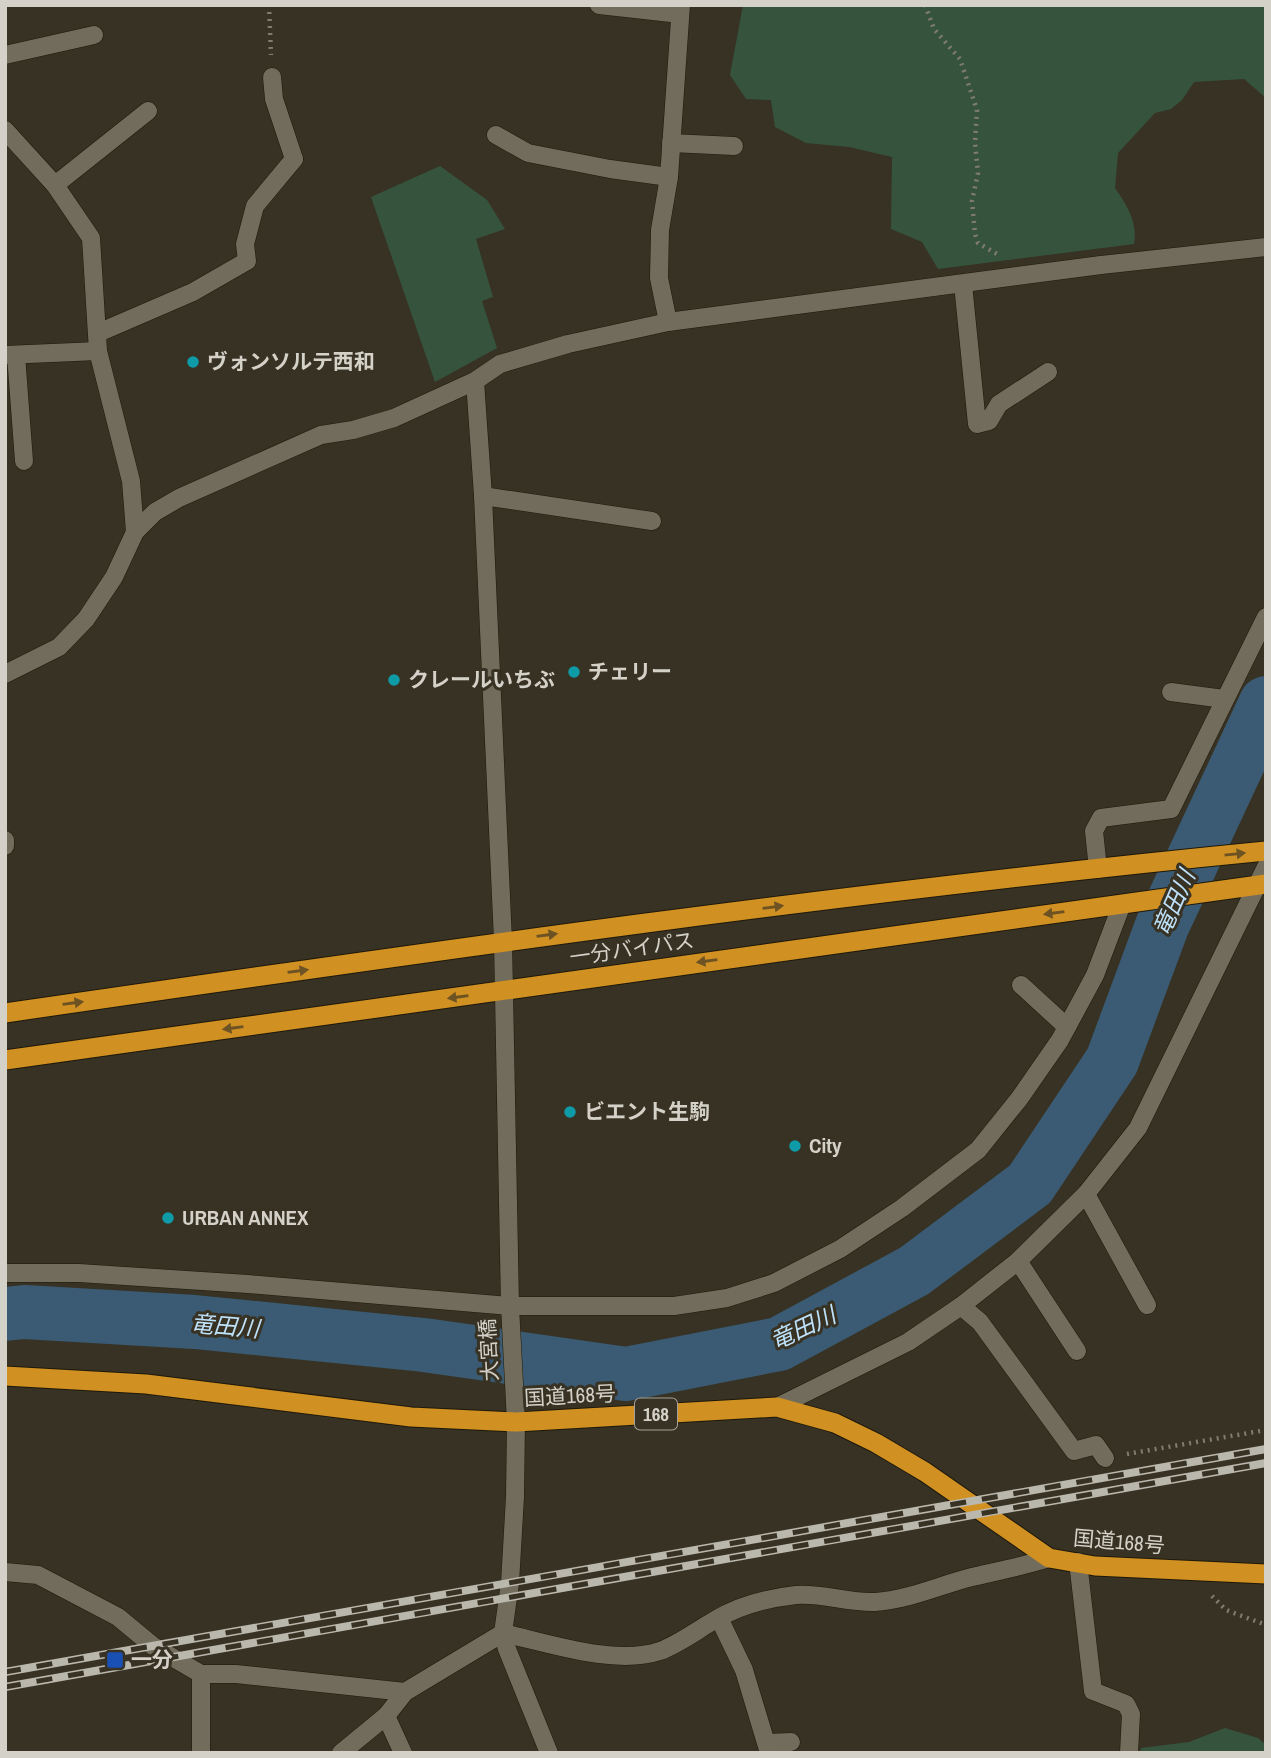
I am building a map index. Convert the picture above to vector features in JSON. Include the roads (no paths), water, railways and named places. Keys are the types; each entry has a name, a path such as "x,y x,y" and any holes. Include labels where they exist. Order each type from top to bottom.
{"highway":[{"name":"一分バイパス","path":"5,1013 642,922 1266,851"},
{"name":"一分バイパス","path":"5,1060 1261,885"},
{"name":"国道168号","path":"5,1376 146,1384 411,1417 516,1422 777,1407 835,1423 876,1443 925,1472 1049,1558 1094,1566 1266,1574"}],"street":[{"path":"599,5 680,10 669,177 660,230 659,278 668,322"},
{"path":"5,55 94,35"},
{"path":"24,461 11,355 98,342 247,261 246,244 255,206 294,159 274,99 272,77"},
{"path":"55,185 148,111"},
{"path":"5,130 55,185 91,238 98,342 131,481 135,532"},
{"path":"496,135 528,153 669,177"},
{"path":"671,143 734,146"},
{"path":"5,674 59,646 86,619 114,577 135,532 155,512 179,498 321,435 353,430 394,418 475,382 500,363 568,344 668,322 1013,276 1266,247"},
{"path":"963,284 977,424 989,421 999,404 1048,372"},
{"name":"大宮橋","path":"475,382 483,496 503,941 510,1306 516,1422 510,1583 503,1633"},
{"path":"483,496 652,521"},
{"path":"1098,869 1094,831 1101,818 1171,808 1266,617"},
{"path":"1171,692 1224,699"},
{"path":"777,1407 908,1342 961,1306 1018,1261 1086,1194 1138,1128 1261,885 1266,867"},
{"path":"5,1273 79,1273 209,1281 510,1306 674,1306 727,1298 774,1283 850,1242 902,1208 978,1150 1019,1099 1067,1027 1095,975 1122,904"},
{"path":"1021,985 1067,1027"},
{"path":"1086,1194 1147,1305"},
{"path":"1018,1261 1077,1351"},
{"path":"961,1306 980,1322 1074,1451 1096,1445 1105,1458"},
{"path":"341,1753 386,1716 405,1692 503,1633 604,1655 636,1655 659,1651 719,1618 759,1602 795,1595 823,1595 876,1602 971,1577 1011,1570 1049,1558"},
{"path":"1078,1562 1094,1691 1126,1704 1130,1714 1129,1753"},
{"path":"5,1572 38,1575 118,1617 153,1646 201,1674 236,1674 405,1692"},
{"path":"719,1618 744,1671 768,1748 791,1742"},
{"path":"503,1633 549,1753"},
{"path":"201,1674 201,1753"},
{"path":"386,1716 402,1753"}],"waterway":[{"name":"竜田川","path":"5,1314 24,1312 195,1322 424,1345 626,1374 779,1344 914,1271 1030,1184 1112,1061 1162,926 1266,703"}],"railway":[{"path":"5,1672 1266,1449"},
{"path":"5,1687 1266,1463"}],"place":[{"name":"ヴォンソルテ西和","path":"193,362"},
{"name":"チェリー","path":"574,672"},
{"name":"クレールいちぶ","path":"394,680"},
{"name":"ビエント生駒","path":"570,1112"},
{"name":"City","path":"795,1146"},
{"name":"URBAN ANNEX","path":"168,1218"},
{"name":"一分","path":"115,1660"}]}
